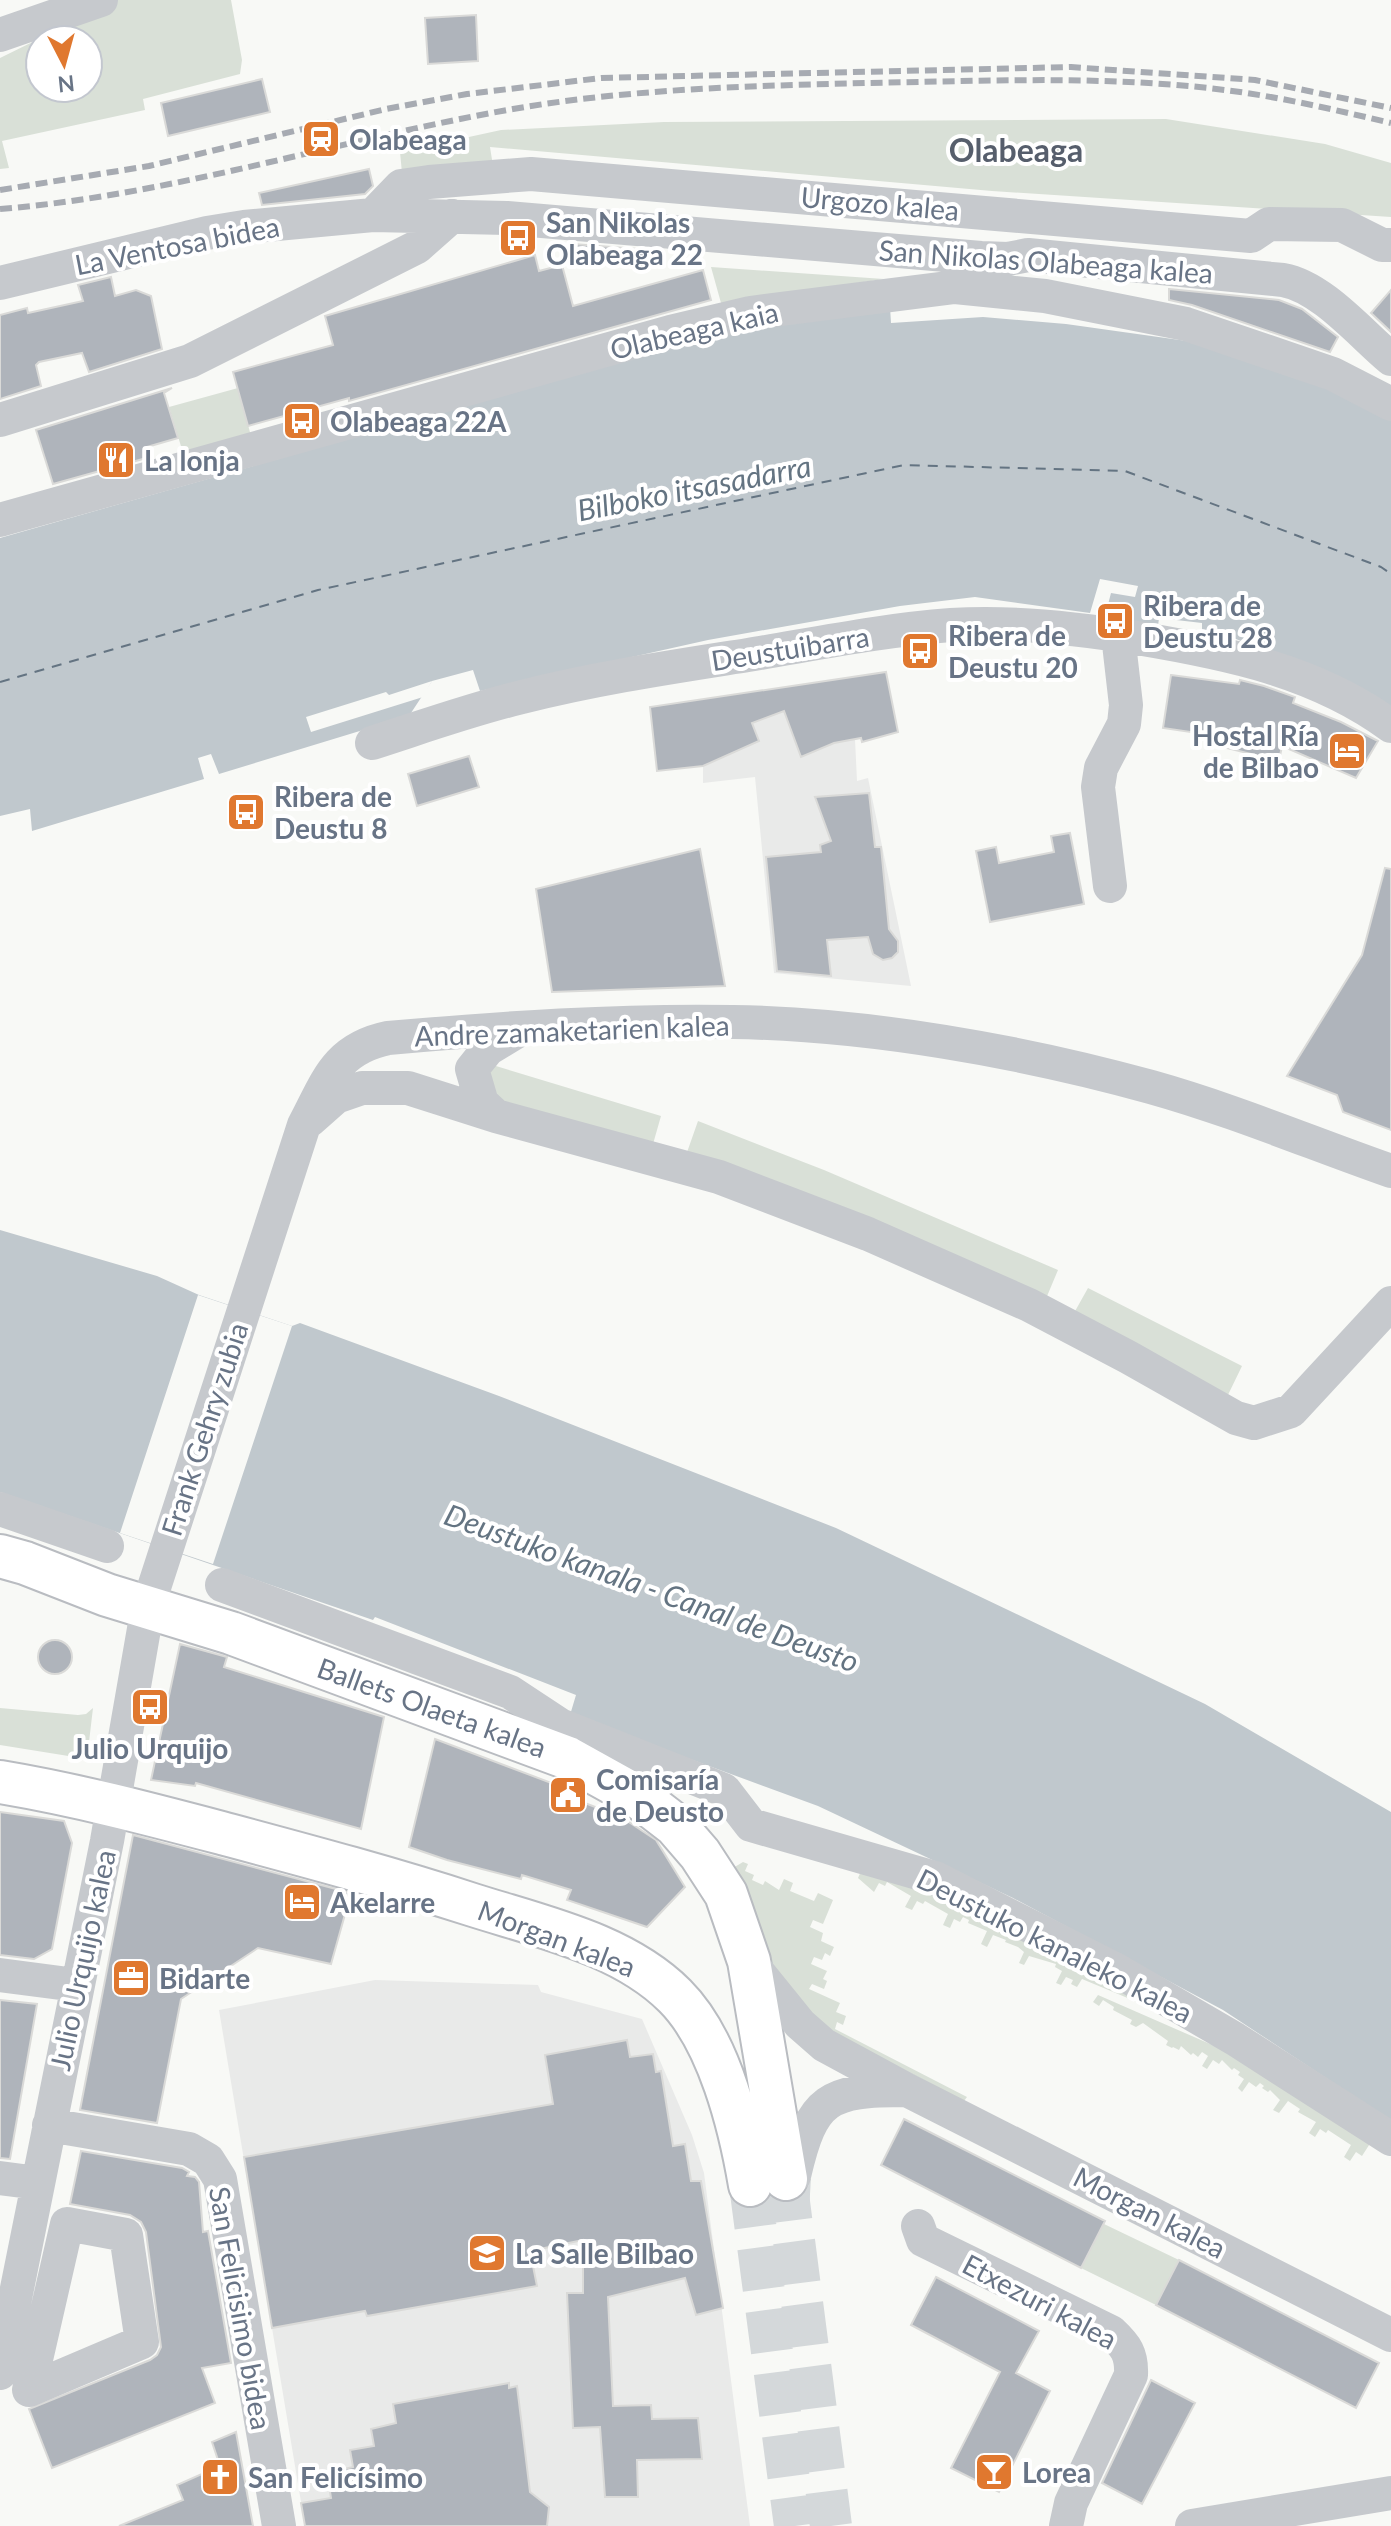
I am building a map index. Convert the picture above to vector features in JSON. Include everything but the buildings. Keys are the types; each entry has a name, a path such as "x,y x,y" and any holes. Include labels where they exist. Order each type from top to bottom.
{"main road":[{"name":"Ballets Olaeta kalea","path":"0,1556 107,1595 244,1638 568,1758 611,1780 675,1825 700,1854 726,1894 749,1961 770,2084 777,2180"},
{"name":"Morgan kalea","path":"0,1782 70,1793 379,1874 549,1929 605,1950 646,1971 677,1997 699,2029 730,2097 741,2133 777,2180"}],"street":[{"path":"0,21 63,0"},
{"path":"0,35 101,0"},
{"name":"Urgozo kalea","path":"373,215 401,186 531,174 1251,236 1269,224 1342,225 1382,245 1391,245"},
{"name":"La Ventosa bidea","path":"0,283 207,233 244,227 373,215 452,216"},
{"path":"0,420 190,361 417,247 452,216"},
{"name":"San Nikolas Olabeaga kalea","path":"452,216 674,231 981,258 1008,259 1028,255 1299,283 1318,294 1391,359"},
{"name":"San Nikolas Olabeaga kalea","path":"674,231 718,253 933,273 955,287"},
{"name":"Olabeaga kaia","path":"0,520 670,332 750,313 955,287 1059,298 1186,324 1333,374 1391,404"},
{"name":"Deustuibarra","path":"372,743 508,701 581,684 877,634 954,625 1015,624 1118,635 1218,652 1286,671 1365,708 1391,726"},
{"path":"1110,886 1098,787 1101,768 1124,724 1126,705 1118,635"},
{"name":"Andre zamaketarien kalea","path":"244,1310 304,1125 335,1069 348,1054 371,1042 388,1038 525,1026 627,1022 736,1022 906,1037 997,1052 1152,1087 1299,1136 1391,1171"},
{"path":"496,1116 482,1103 472,1069 488,1049 525,1026"},
{"path":"304,1125 336,1097 362,1088 408,1088 496,1116 719,1177 854,1228 1029,1305 1236,1418 1254,1423 1291,1411 1391,1303"},
{"name":"Frank Gehry zubia","path":"165,1548 244,1310"},
{"path":"0,1509 107,1546"},
{"name":"Julio Urquijo kalea","path":"0,2373 113,1804 148,1606 165,1548"},
{"name":"Deustuko kanaleko kalea","path":"222,1585 510,1692 560,1725 724,1790 751,1825 935,1878 1118,1971 1235,2039 1391,2139"},
{"name":"Morgan kalea","path":"749,1961 800,2024 824,2045 1391,2335"},
{"path":"0,1975 76,1985"},
{"name":"Morgan kalea","path":"777,2180 818,2110 838,2098 864,2090 907,2090"},
{"name":"San Felicisimo bidea","path":"49,2125 189,2149 208,2160 220,2179 279,2526"},
{"path":"0,2178 38,2183"},
{"path":"67,2224 126,2235 142,2342 29,2390 67,2224"},
{"name":"Etxezuri kalea","path":"918,2226 923,2240 1111,2332 1126,2346 1131,2359 1131,2375 1071,2503 1066,2526"},
{"path":"1192,2526 1391,2493"}],"shaded area":[{"path":"118,0 231,0 242,60 240,74 143,99 145,110 2,141 9,168 0,169 0,58 24,46 24,104 104,104 104,24 69,24"},
{"path":"1166,119 1325,144 1391,163 1391,217 992,191 490,147 493,166 402,173 400,152 501,130 664,122"},
{"path":"711,267 884,279 721,303"},
{"path":"238,388 251,436 184,456 169,407"},
{"path":"740,695 784,711 801,757 834,743 855,739 857,781 868,778 911,986 774,973 755,777 703,783 703,766 758,741"},
{"path":"486,1063 661,1116 653,1144 502,1104 483,1068"},
{"path":"698,1121 824,1170 1058,1270 1045,1301 685,1158"},
{"path":"1088,1288 1242,1366 1226,1399 1074,1313"},
{"path":"0,1708 78,1715 86,1714 93,1708 87,1759 0,1745"},
{"path":"743,1862 748,1864 745,1871 754,1875 752,1880 763,1885 765,1881 779,1890 784,1879 793,1883 790,1891 814,1901 818,1893 833,1900 823,1924 813,1920 810,1927 823,1933 821,1941 834,1947 830,1956 825,1953 822,1960 814,1957 811,1964 827,1971 823,1979 827,1981 824,1989 812,1984 809,1989 840,2003 836,2012 846,2016 843,2025 837,2022 835,2029 967,2097 964,2101 826,2029 782,1987 728,1871"},
{"path":"862,1869 887,1871 1190,2024 1082,1979 1077,1987 1071,1984 1073,1980 1066,1977 1061,1985 1056,1983 1062,1971 1055,1967 1056,1964 1029,1956 1024,1965 1019,1963 1024,1952 1018,1947 993,1935 987,1947 981,1944 987,1931 968,1923 969,1920 963,1917 960,1922 954,1919 950,1928 943,1925 948,1914 925,1901 923,1904 917,1901 912,1910 905,1907 911,1896 887,1882 885,1886 879,1883 874,1892 858,1878"},
{"name":"La Salle Bilbao","path":"375,1980 538,1985 541,1992 642,2019 692,2135 704,2173 750,2526 305,2526 219,2010"},
{"path":"1098,1995 1249,2061 1371,2142 1362,2156 1356,2152 1350,2161 1344,2157 1351,2145 1328,2130 1326,2133 1320,2129 1315,2137 1309,2133 1316,2122 1298,2112 1300,2109 1288,2101 1279,2113 1273,2110 1280,2100 1270,2090 1268,2092 1262,2088 1264,2086 1260,2083 1256,2087 1249,2082 1242,2092 1238,2088 1244,2079 1238,2075 1240,2072 1234,2068 1232,2070 1222,2060 1219,2064 1213,2060 1207,2069 1202,2066 1208,2056 1202,2052 1198,2057 1181,2046 1179,2050 1166,2045 1168,2041 1143,2023 1136,2027 1130,2024 1132,2020 1113,2010 1114,2007 1103,2000 1099,2006 1093,2002"},
{"path":"1104,2224 1179,2260 1156,2305 1081,2268"}],"water":[{"name":"Bilboko itsasadarra","path":"890,307 891,323 983,317 1066,324 1187,341 1319,383 1391,417 1391,711 1335,679 1231,637 1202,635 1202,623 1159,618 1158,626 1105,616 1111,593 1135,597 1138,586 1100,579 1090,613 975,597 900,606 708,640 480,691 473,670 432,681 409,716 219,774 211,754 198,758 204,779 32,831 30,809 0,816 0,538 703,338 776,323"},
{"name":"Deustuko kanala - Canal de Deusto","path":"0,1230 157,1276 199,1295 292,1326 300,1323 499,1396 836,1528 1205,1704 1391,1812 1391,2121 1223,2010 1013,1898 818,1806 570,1715 576,1695 375,1617 373,1620 0,1492"}],"pier":[{"path":"432,681 423,697 311,732 306,717"},
{"path":"198,1295 292,1326 213,1564 120,1533"}],"ferry route":[{"path":"0,682 318,590 904,465 1125,471 1381,567 1391,574"}],"tunnel":[{"path":"792,2212 794,2176"},
{"path":"786,2179 831,2526"},
{"path":"750,2185 795,2526"}],"railway":[{"path":"0,190 149,166 386,109 467,94 601,78 1071,67 1255,80 1391,108"},
{"path":"0,209 129,192 513,109 600,97 688,90 1000,80 1135,82 1246,93 1391,123"}],"place":[{"name":"Olabeaga","path":"321,139"},
{"name":"San Nikolas Olabeaga 22","path":"518,238"},
{"name":"Olabeaga 22A","path":"302,421"},
{"name":"La lonja","path":"116,460"},
{"name":"Ribera de Deustu 28","path":"1115,621"},
{"name":"Ribera de Deustu 20","path":"920,651"},
{"name":"Hostal Ría de Bilbao","path":"1347,751"},
{"name":"Ribera de Deustu 8","path":"246,812"},
{"name":"Julio Urquijo","path":"150,1707"},
{"name":"Comisaría de Deusto","path":"568,1795"},
{"name":"Akelarre","path":"302,1902"},
{"name":"Bidarte","path":"131,1978"},
{"name":"La Salle Bilbao","path":"487,2253"},
{"name":"Lorea","path":"994,2472"},
{"name":"San Felicísimo","path":"220,2477"}],"district":[{"name":"Olabeaga","path":"1016,149"}]}
